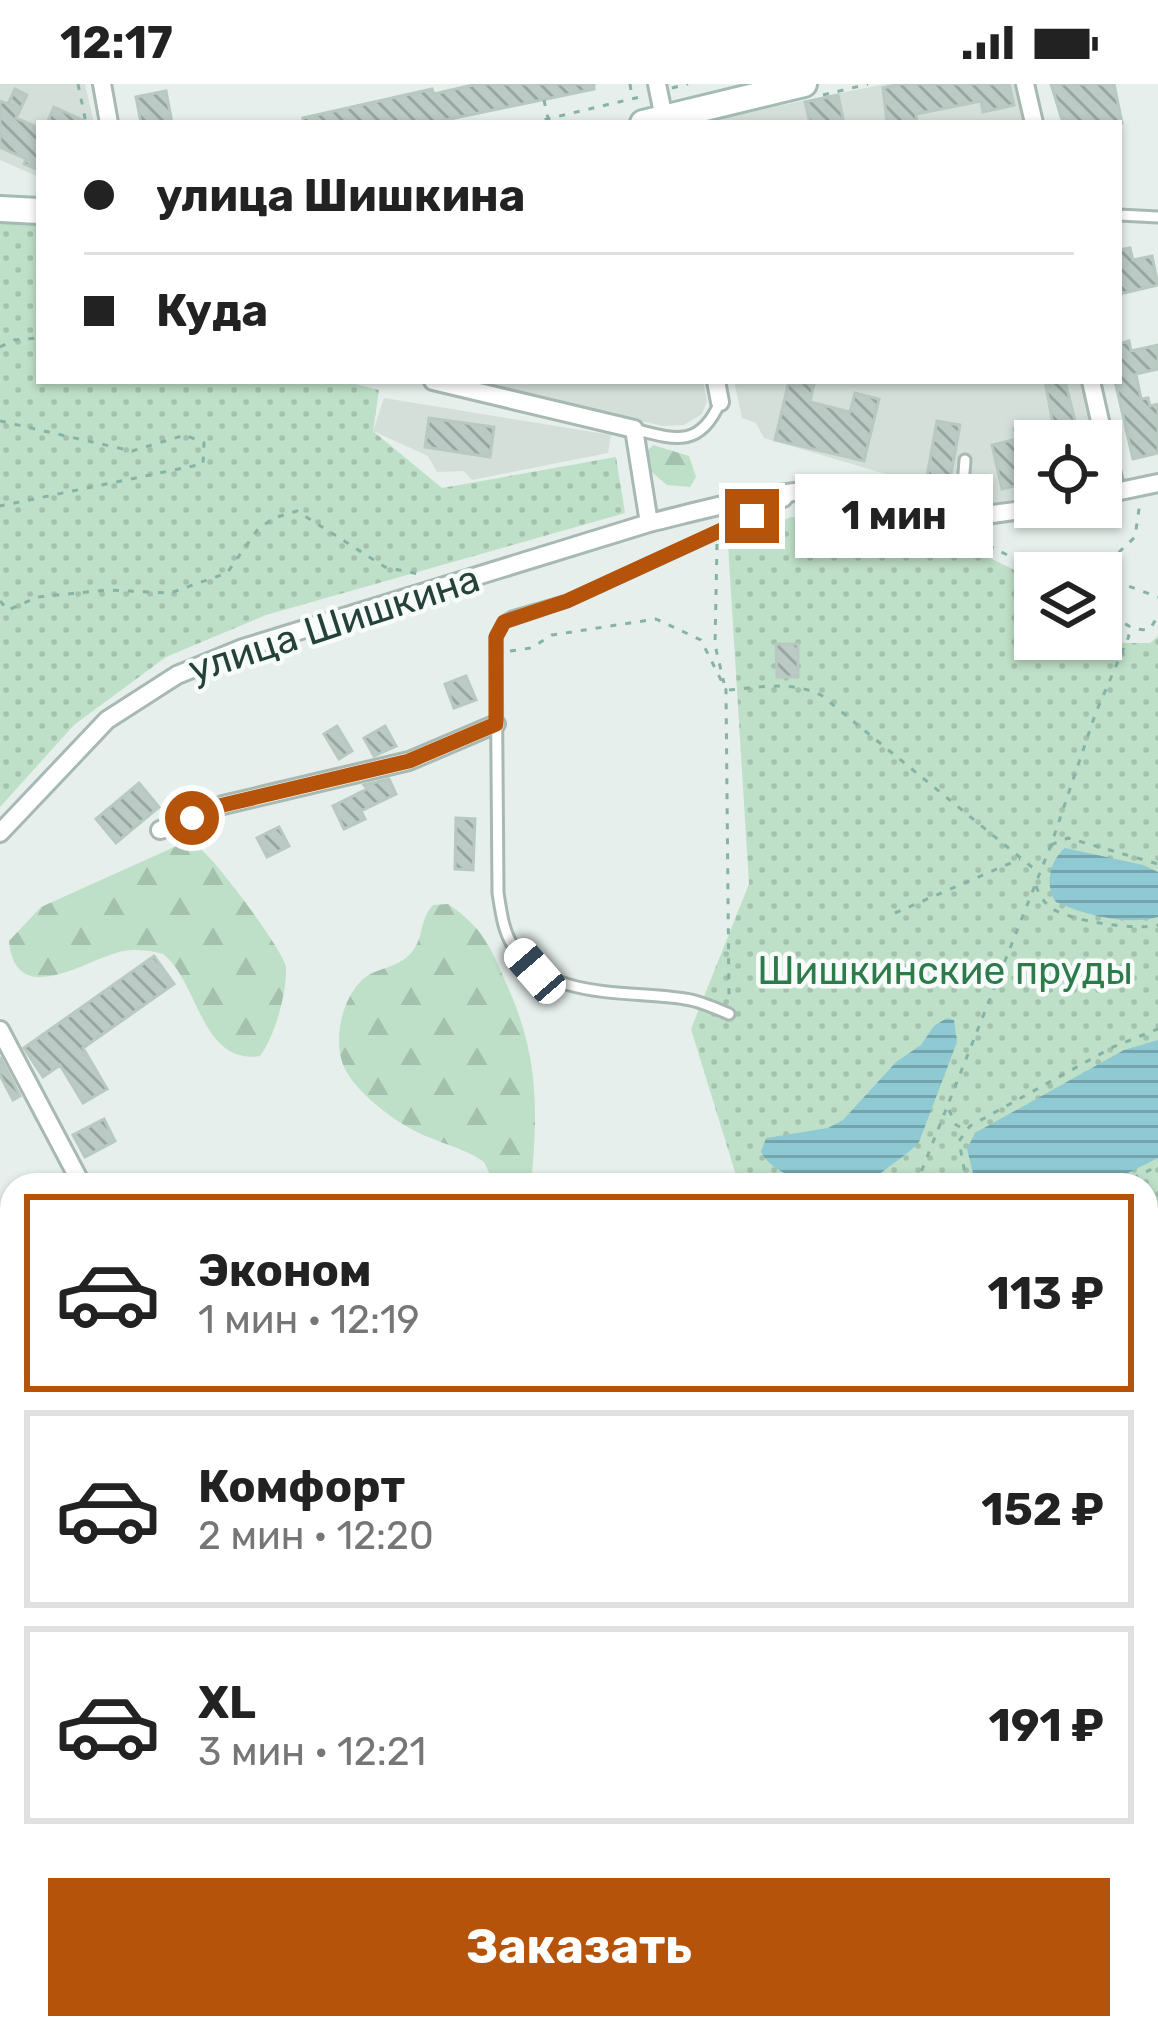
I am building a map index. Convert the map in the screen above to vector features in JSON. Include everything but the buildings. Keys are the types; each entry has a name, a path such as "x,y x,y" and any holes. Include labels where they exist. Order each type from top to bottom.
{"street":[{"path":"102,84 108,120"},
{"path":"657,90 652,119 804,84"},
{"path":"1025,84 1033,120"},
{"path":"0,209 36,211"},
{"path":"446,384 634,429 650,523"},
{"path":"717,384 720,402"},
{"path":"1091,384 1097,420"},
{"name":"улица Шишкина","path":"0,833 107,720 177,675 243,648 650,523 793,491 836,489 962,511 1014,513"},
{"path":"160,830 223,805 409,761 496,724"},
{"path":"0,1030 76,1173"}],"lane":[{"path":"1122,215 1158,217"},
{"path":"634,429 670,439 693,437 710,424 720,402"},
{"path":"962,511 965,460"},
{"path":"729,1014 691,999 579,988 535,971 512,946 498,893 496,652 499,628 512,617 567,601 785,500 793,491"}],"path":[{"path":"78,84 85,120"},
{"path":"630,84 632,99 652,119"},
{"path":"553,120 688,84"},
{"path":"544,100 549,120"},
{"path":"0,347 36,337"},
{"path":"0,421 132,451 185,435 204,443 203,464 0,506"},
{"path":"1121,552 1135,537 1150,485"},
{"path":"829,506 851,509"},
{"path":"0,601 8,610 38,597 107,590 170,593 227,573 259,529 297,511 386,567 432,576"},
{"path":"939,521 1014,558"},
{"path":"718,532 715,645 725,690 729,1014"},
{"path":"1122,584 1158,597 1158,607"},
{"path":"1122,622 1139,631 1156,625 1158,616"},
{"path":"496,652 531,648 553,635 656,619 701,640 725,690"},
{"path":"921,1173 1119,660"},
{"path":"725,690 779,686 821,695 1040,873"},
{"path":"1051,844 1068,838 1158,864"},
{"path":"895,914 1022,858"},
{"path":"1035,884 1044,901 1061,914 1139,928 1158,925"},
{"path":"965,1173 958,1147 967,1129 1112,1047 1158,1029"},
{"path":"947,1107 956,1125 967,1129"}],"shaded area":[{"path":"0,84 85,84 93,120 36,120 36,176 0,160"},
{"path":"885,84 1016,84 1023,120 710,120"},
{"path":"481,384 704,384 707,401 702,414 684,425 663,426"},
{"path":"735,384 1083,384 1090,420 1014,420 1014,500 987,504 764,438 756,423 742,418"},
{"path":"384,398 611,435 608,453 472,480 464,471 437,472 428,456 373,431"}],"green space":[{"path":"0,215 36,217 36,384 355,384 379,390 373,431 442,488 616,457 625,513 266,615 166,657 74,725 0,807"},
{"path":"653,445 689,456 696,477 690,487 667,485 647,468 645,453"},
{"name":"Шишкинские пруды","path":"791,517 941,534 1014,570 1014,660 1122,660 1122,643 1150,643 1158,636 1158,1173 735,1173 691,1029 749,884 728,544"},
{"path":"181,844 199,848 219,868 283,958 286,967 279,1014 260,1056 225,1048 163,954 121,951 52,976 36,977 23,973 14,961 9,941 41,907"},
{"path":"448,904 478,930 518,1011 534,1083 532,1173 489,1173 484,1162 396,1120 357,1087 345,1069 339,1047 348,1000 367,976 405,959 415,948 433,905"}],"water":[{"path":"1065,848 1158,872 1158,917 1106,918 1056,902 1050,874"},
{"path":"947,1018 954,1020 957,1042 919,1142 907,1154 881,1173 785,1173 769,1163 761,1152 766,1138 828,1128 843,1120 896,1062 921,1045 934,1026"},
{"path":"1158,1040 1158,1158 1128,1173 973,1173 967,1149 975,1133 1124,1050"}],"route":[{"path":"192,818 223,805 409,761 496,724 496,637 504,622 567,601 752,516"}]}
